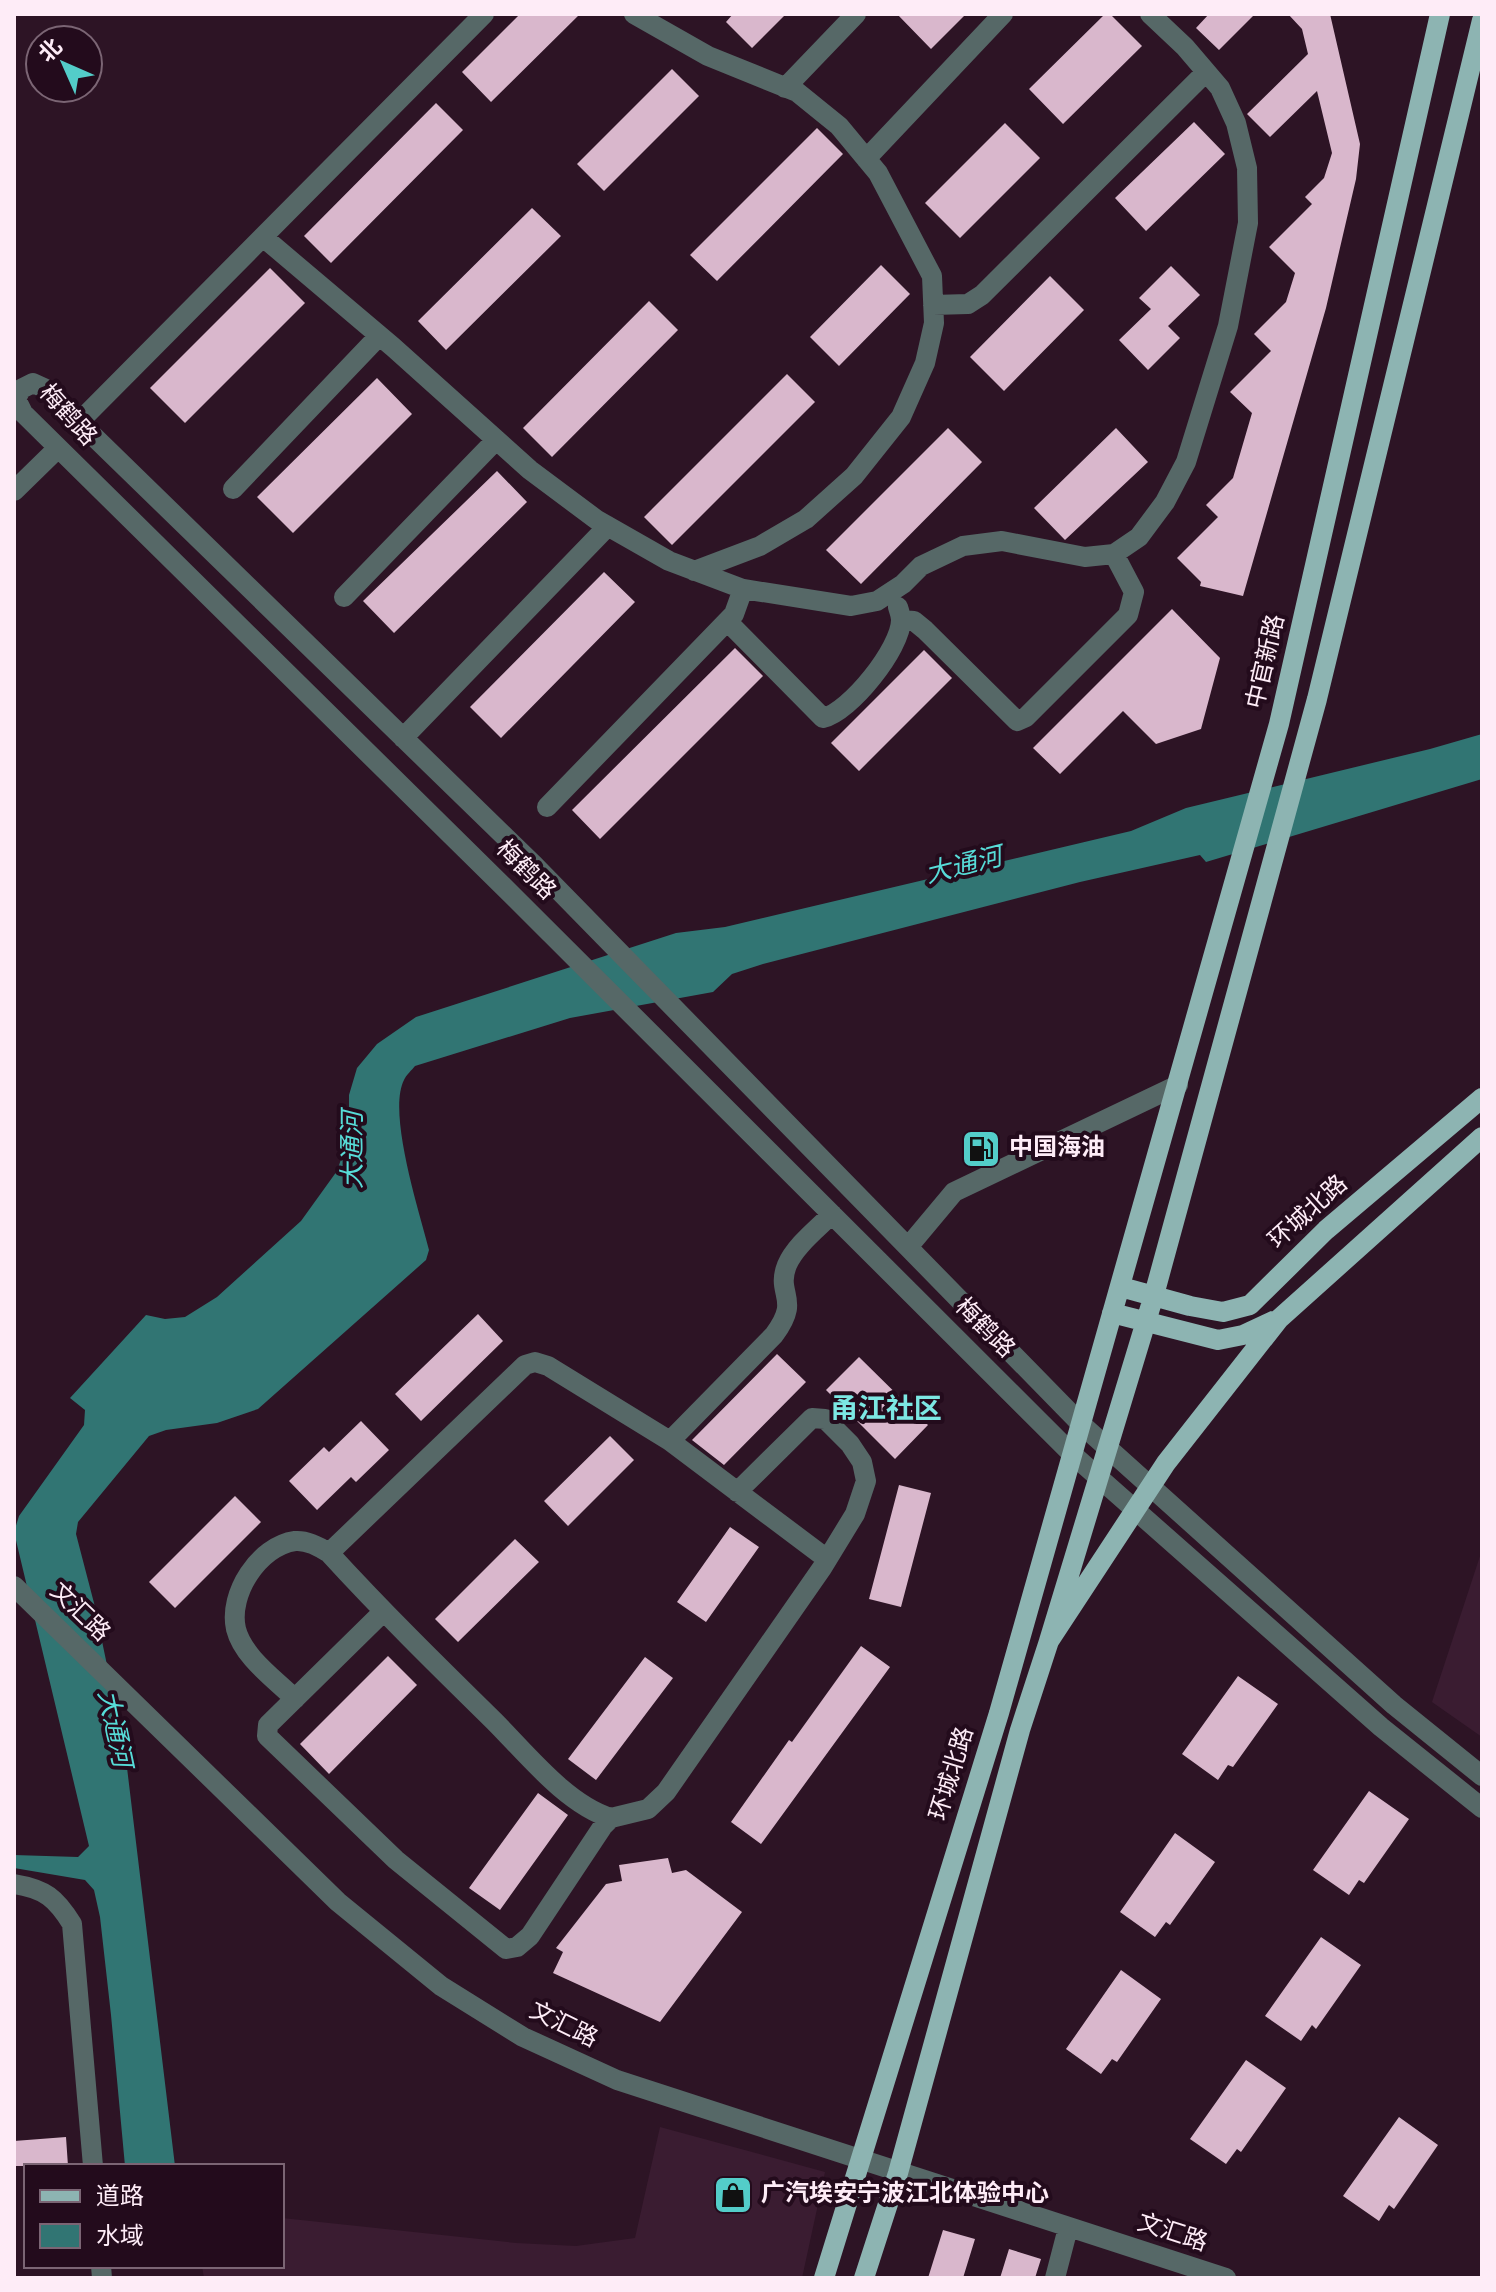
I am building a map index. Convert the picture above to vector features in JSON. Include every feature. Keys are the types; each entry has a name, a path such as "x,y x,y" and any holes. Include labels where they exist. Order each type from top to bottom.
{"main road":[{"name":"中官新路","path":"1112,1313 1279,724 1440,14"},
{"path":"864,2278 898,2173 1020,1730 1154,1295 1278,842 1317,699 1482,20"},
{"name":"环城北路","path":"1121,1287 1223,1312 1250,1305 1326,1230 1482,1098"},
{"path":"1049,1641 1166,1463 1279,1319 1482,1137"},
{"path":"1112,1313 1218,1340 1243,1335 1279,1319"},
{"name":"环城北路","path":"824,2278 999,1713 1112,1313"}],"street":[{"path":"79,422 484,14"},
{"path":"634,14 708,56 797,92 839,126 878,173 932,276 934,323 925,363 901,417 854,476 806,519 760,546 694,571"},
{"path":"785,88 856,14"},
{"path":"866,159 1003,14"},
{"path":"263,237 530,470 608,526 669,561 694,571 743,589 851,606 877,601 921,566 963,546 1002,541 1085,557 1114,554 1139,537 1165,502 1186,462 1228,326 1248,223 1247,168 1236,123 1220,88 1150,14"},
{"path":"933,305 968,304 982,295 1206,72"},
{"path":"233,489 379,336"},
{"name":"梅鹤路","path":"1482,1776 1394,1705 1106,1448 601,934 403,738 44,388 33,383 21,389 16,399 18,408 1072,1454 1381,1727 1482,1808"},
{"path":"344,597 496,440"},
{"path":"14,491 58,448"},
{"path":"403,738 608,526"},
{"path":"901,620 914,621 925,630 1017,721 1026,717 1128,615 1134,592 1114,554"},
{"path":"547,807 734,614 743,589"},
{"path":"727,621 823,718 832,716 870,681 895,643 901,620 894,590"},
{"path":"908,1247 954,1192 1178,1085"},
{"path":"670,1441 785,1320 790,1304 784,1285 786,1267 794,1253 832,1214"},
{"path":"329,1553 525,1365 535,1362 548,1366 670,1441 827,1559"},
{"path":"295,1699 246,1650 237,1631 233,1608 243,1585 258,1563 274,1548 298,1541 329,1553 383,1612 580,1804 596,1814 611,1818 648,1809 666,1792 827,1559 855,1514 866,1481 862,1462 850,1444 825,1419 812,1418 737,1492"},
{"name":"文汇路","path":"14,1586 338,1902 441,1986 523,2037 617,2080 1226,2278"},
{"path":"383,1612 268,1725 267,1736 396,1860 506,1949 517,1947 530,1936 611,1818"},
{"path":"14,1884 38,1889 59,1902 72,1924 93,2164"},
{"path":"1055,2278 1068,2228"}],"shaded area":[{"path":"1482,1550 1482,1737 1432,1702"},
{"name":"广汽埃安宁波江北体验中心","path":"660,2127 825,2172 802,2278 204,2278 202,2268 284,2268 284,2218 516,2243 576,2246 635,2238"}],"water":[{"name":"大通河","path":"1482,734 1482,779 1206,862 1200,855 1080,882 763,964 732,974 713,992 570,1018 415,1066 404,1080 399,1115 407,1164 429,1250 426,1260 258,1409 217,1423 166,1430 149,1436 78,1522 76,1534 125,1751 175,2164 125,2164 100,1917 94,1890 85,1880 14,1868 14,1855 78,1857 89,1846 14,1532 19,1516 84,1425 85,1410 70,1398 146,1315 165,1319 185,1317 217,1297 301,1221 337,1171 349,1136 349,1095 357,1068 377,1044 416,1017 676,933 725,927 1131,831 1186,808"}],"building":[{"path":"520,14 580,14 491,102 462,72"},
{"path":"733,14 786,14 752,48 726,22"},
{"path":"897,14 966,14 931,49"},
{"path":"1105,14 1110,14 1142,46 1063,124 1029,89"},
{"path":"1209,14 1255,14 1219,50 1196,28"},
{"path":"1288,14 1330,14 1360,144 1356,179 1326,308 1243,596 1200,586 1201,582 1177,558 1218,517 1206,505 1233,478 1252,413 1230,392 1271,351 1254,334 1286,302 1295,273 1269,247 1312,204 1305,197 1324,178 1332,153 1317,91 1270,137 1247,114 1308,54 1302,29"},
{"path":"672,69 699,96 604,191 577,164"},
{"path":"436,103 463,130 331,263 304,236"},
{"path":"1194,122 1225,154 1146,231 1115,198"},
{"path":"1005,123 1040,158 960,238 925,203"},
{"path":"817,128 843,154 717,281 690,255"},
{"path":"532,208 561,236 446,350 418,321"},
{"path":"881,265 910,294 839,366 810,337"},
{"path":"1171,266 1200,295 1168,326 1180,338 1148,370 1119,340 1151,309 1139,298"},
{"path":"270,268 305,303 185,423 150,388"},
{"path":"1050,276 1084,310 1004,391 970,357"},
{"path":"649,301 678,330 552,457 523,428"},
{"path":"787,374 815,402 672,545 644,517"},
{"path":"377,378 412,414 293,533 257,497"},
{"path":"948,428 982,462 861,584 826,550"},
{"path":"1116,428 1148,462 1065,540 1034,508"},
{"path":"497,471 527,502 394,633 363,601"},
{"path":"604,572 635,602 501,738 470,707"},
{"path":"1172,609 1220,658 1201,729 1156,744 1123,711 1060,774 1033,748"},
{"path":"735,648 763,676 600,839 572,810"},
{"path":"924,650 952,678 859,771 831,743"},
{"path":"478,1314 503,1341 421,1421 395,1394"},
{"path":"777,1354 806,1382 724,1465 692,1440"},
{"path":"859,1357 928,1425 895,1459 826,1390"},
{"path":"361,1421 389,1450 356,1482 351,1477 317,1510 289,1481 324,1447 329,1452"},
{"path":"610,1436 634,1460 568,1526 544,1501"},
{"path":"899,1485 931,1493 901,1607 869,1599"},
{"path":"235,1496 261,1522 175,1608 149,1582"},
{"path":"730,1527 759,1547 706,1622 677,1602"},
{"path":"515,1539 539,1562 458,1642 435,1619"},
{"path":"861,1646 890,1667 761,1844 731,1822"},
{"path":"388,1656 417,1685 329,1774 300,1744"},
{"path":"645,1657 673,1678 596,1780 568,1759"},
{"path":"1238,1676 1278,1704 1233,1767 1228,1765 1218,1780 1182,1754"},
{"path":"1369,1791 1409,1819 1364,1883 1359,1880 1349,1895 1313,1870"},
{"path":"538,1793 568,1815 500,1910 469,1888"},
{"path":"1175,1833 1215,1862 1170,1925 1166,1922 1155,1937 1120,1912"},
{"path":"668,1858 672,1873 686,1870 742,1912 660,2022 553,1973 563,1952 556,1948 606,1884 622,1881 619,1865"},
{"path":"1321,1937 1361,1965 1316,2029 1312,2025 1301,2041 1265,2016"},
{"path":"1121,1970 1161,1999 1117,2062 1112,2059 1101,2074 1066,2049"},
{"path":"1246,2060 1286,2088 1241,2152 1237,2149 1226,2164 1190,2139"},
{"path":"1399,2117 1438,2145 1394,2209 1389,2205 1379,2221 1343,2196"},
{"path":"66,2137 68,2164 14,2166 14,2141"},
{"path":"943,2230 975,2239 963,2278 928,2278"},
{"path":"1009,2249 1041,2259 1035,2278 1000,2278"}],"place":[{"name":"中国海油","path":"981,1149"},
{"name":"广汽埃安宁波江北体验中心","path":"733,2195"}],"district":[{"name":"甬江社区","path":"886,1411"}]}
